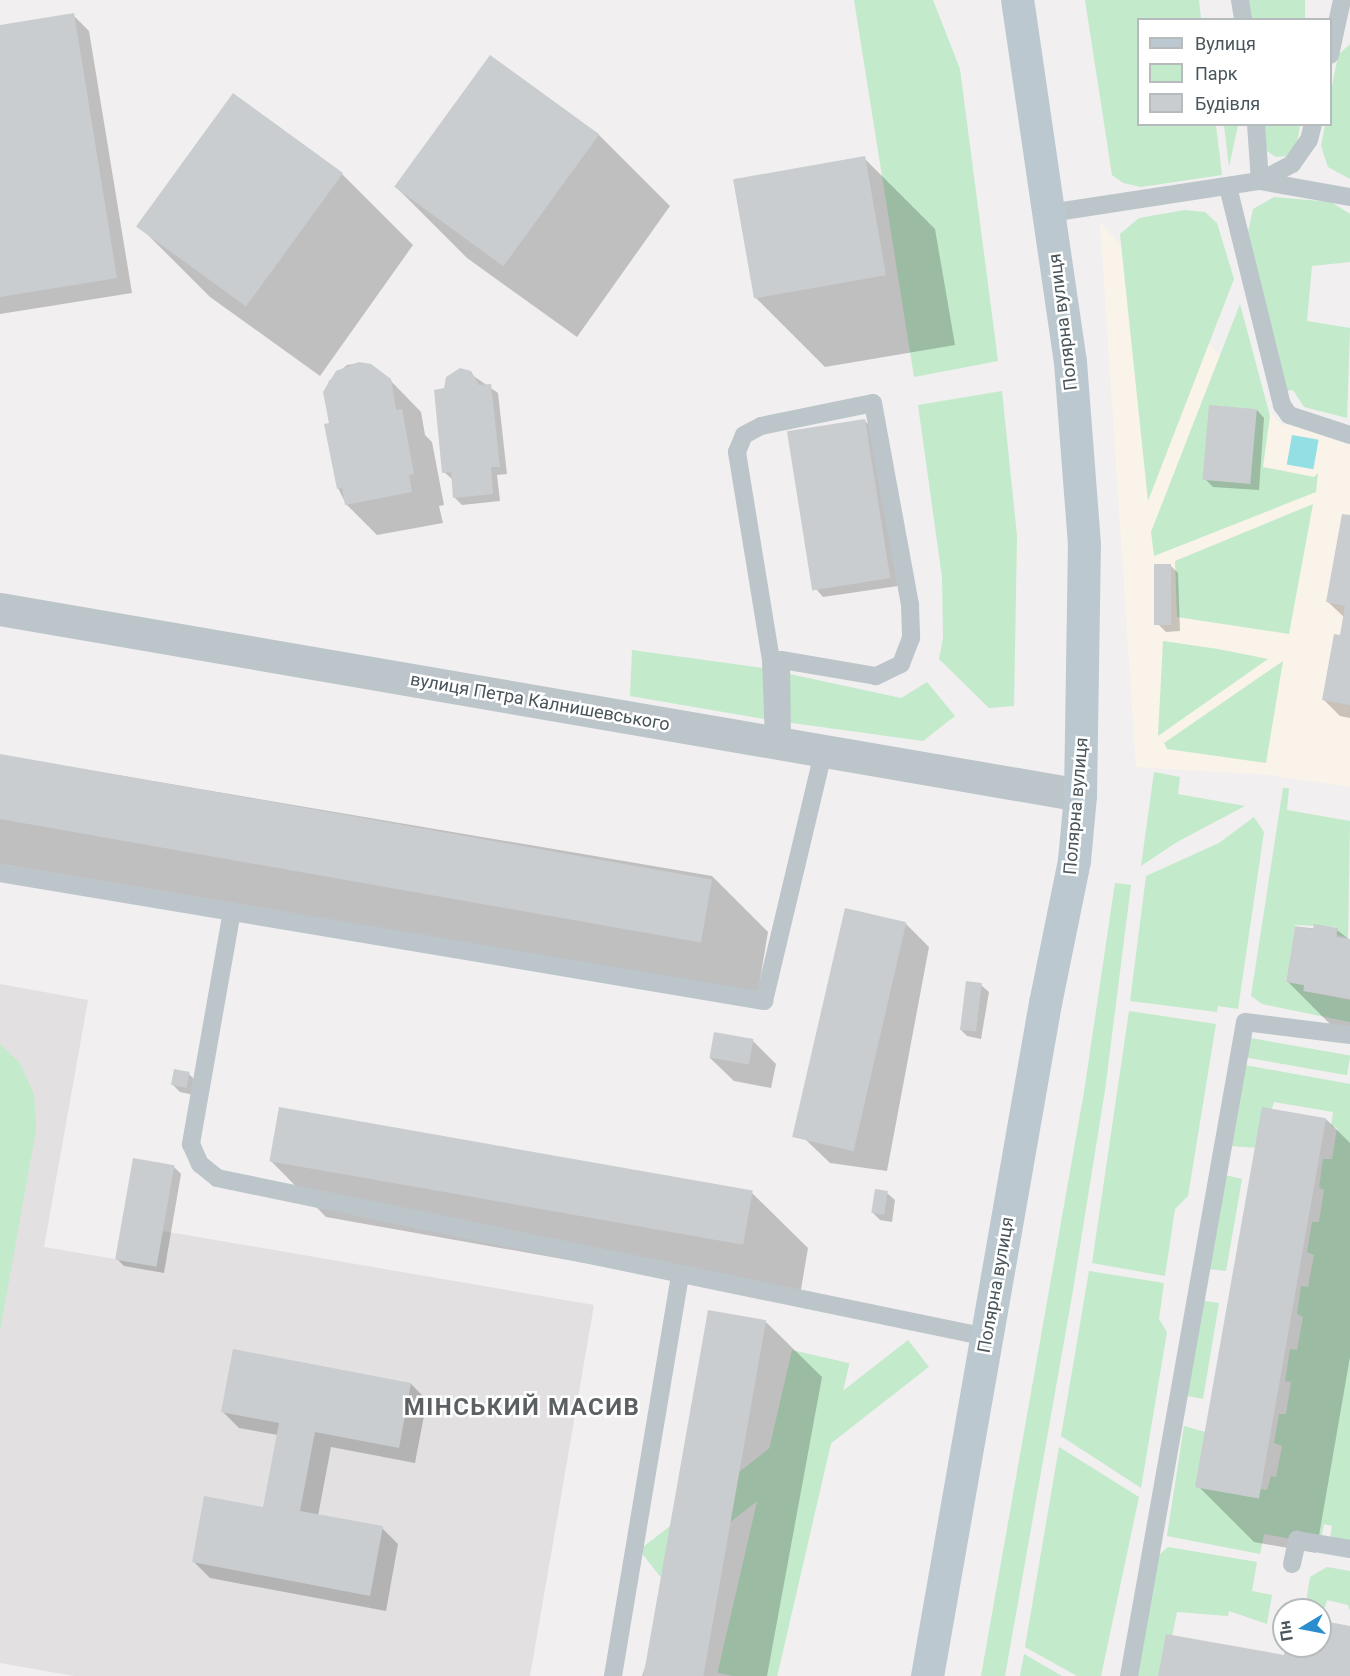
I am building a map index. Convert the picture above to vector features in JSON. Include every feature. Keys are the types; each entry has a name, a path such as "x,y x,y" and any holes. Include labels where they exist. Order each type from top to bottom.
{"main road":[{"name":"Полярна вулиця","path":"927,1676 1045,1003 1074,861 1080,795 1083,544 1070,362 1017,0"}],"street":[{"name":"вулиця Петра Калнишевського","path":"0,609 1080,795"}],"lane":[{"path":"1240,0 1243,18"},
{"path":"1332,51 1344,25 1342,0"},
{"path":"1256,126 1260,181"},
{"path":"1050,213 1260,181 1292,164 1309,140 1312,126"},
{"path":"1260,181 1350,197"},
{"path":"1228,187 1282,405 1289,415 1350,435"},
{"path":"873,403 910,605 911,638 901,664 876,676 781,660 778,743 771,660 737,452 744,435 761,426 873,403"},
{"path":"0,873 764,1001 824,750"},
{"path":"232,911 191,1144 200,1164 217,1178 987,1337"},
{"path":"1129,1676 1245,1022 1350,1035"},
{"path":"613,1676 680,1274"},
{"path":"1292,1564 1297,1540 1350,1549"}],"shaded area":[{"path":"1100,222 1281,424 1350,437 1350,787 1269,775 1136,767"},
{"path":"0,984 88,1000 44,1247 156,1266 163,1231 594,1305 530,1676 74,1676 0,1663"}],"green space":[{"path":"854,0 933,0 960,69 998,361 914,377"},
{"path":"1085,0 1199,0 1201,18 1137,18 1137,126 1216,126 1222,175 1141,187 1123,183 1112,175"},
{"path":"1249,0 1305,0 1305,18 1249,18"},
{"path":"1350,44 1350,179 1328,167 1321,146 1325,126 1332,126 1332,87 1338,55"},
{"path":"1224,126 1238,126 1229,167"},
{"path":"1262,126 1300,126 1297,144 1288,156 1276,157 1267,151"},
{"path":"1274,197 1331,202 1350,214 1350,262 1312,266 1307,321 1350,328 1347,418 1304,407 1293,390 1286,391 1248,232 1253,209"},
{"path":"1185,210 1205,212 1217,223 1234,279 1148,501 1120,234 1139,218"},
{"path":"1240,304 1270,416 1263,467 1314,477 1318,473 1316,492 1154,556 1151,532"},
{"path":"1002,391 1017,536 1014,706 989,708 939,659 943,638 942,577 918,405"},
{"path":"1313,504 1289,634 1177,617 1175,561"},
{"path":"1163,641 1218,649 1268,659 1158,736"},
{"path":"632,650 763,668 764,719 630,696"},
{"path":"1283,661 1266,763 1167,749 1164,743"},
{"path":"785,673 901,698 927,682 955,716 923,741 785,722"},
{"path":"1154,772 1180,777 1178,794 1245,806 1177,842 1141,866"},
{"path":"1283,788 1289,788 1287,810 1350,821 1348,938 1337,935 1337,927 1295,925 1286,982 1304,985 1303,991 1350,1000 1350,1022 1262,1004 1251,996"},
{"path":"1254,817 1264,832 1238,1009 1218,1006 1217,1012 1130,1001 1146,876 1219,843"},
{"path":"1115,883 1131,885 1105,1090 1072,1296 1005,1676 981,1676 1084,1092"},
{"path":"1129,1011 1216,1024 1188,1196 1175,1209 1165,1276 1092,1263"},
{"path":"1245,1037 1350,1056 1347,1075 1242,1057"},
{"path":"0,1044 19,1062 34,1094 36,1130 0,1331"},
{"path":"1245,1065 1350,1084 1350,1550 1329,1547 1332,1526 1324,1524 1320,1544 1264,1534 1260,1554 1167,1536 1184,1426 1209,1433 1207,1481 1267,1490 1271,1476 1276,1477 1282,1446 1274,1443 1279,1414 1286,1414 1291,1382 1285,1381 1290,1349 1297,1350 1303,1317 1297,1314 1301,1286 1308,1287 1314,1255 1307,1252 1312,1222 1319,1222 1324,1190 1319,1188 1323,1159 1332,1159 1337,1128 1331,1126 1333,1112 1274,1102 1259,1148 1230,1146"},
{"path":"1221,1174 1242,1179 1226,1271 1209,1269"},
{"path":"1089,1271 1164,1283 1159,1319 1167,1332 1141,1488 1061,1436"},
{"path":"1198,1300 1219,1303 1203,1399 1188,1396 1181,1390"},
{"path":"908,1340 929,1367 660,1577 639,1550"},
{"path":"792,1350 849,1363 777,1676 733,1676 718,1673"},
{"path":"1059,1447 1139,1497 1101,1676 1077,1676 1025,1647"},
{"path":"1168,1547 1257,1562 1252,1591 1272,1595 1267,1624 1229,1611 1228,1616 1177,1612 1166,1666 1189,1676 1135,1676 1158,1556"},
{"path":"1327,1567 1350,1571 1350,1611 1348,1605 1332,1601 1332,1598 1307,1598 1310,1577"},
{"path":"1024,1654 1062,1676 1020,1676"}],"water":[{"path":"1292,435 1319,440 1313,469 1287,465"}],"building":[{"path":"74,13 117,278 0,297 0,25"},
{"path":"490,55 599,134 503,266 394,187"},
{"path":"233,93 343,173 246,306 136,226"},
{"path":"865,156 886,275 754,298 733,179"},
{"path":"359,362 371,364 391,379 396,410 402,409 414,474 409,475 412,492 345,505 342,488 337,489 324,424 329,423 323,392 336,371"},
{"path":"460,368 471,371 479,385 491,384 500,467 491,467 493,494 453,498 451,472 442,473 434,390 444,388 446,377"},
{"path":"1209,405 1257,409 1250,484 1202,480"},
{"path":"865,419 890,578 812,590 787,431"},
{"path":"1342,514 1350,515 1350,705 1322,700 1334,634 1340,635 1345,606 1326,602"},
{"path":"1154,564 1171,564 1171,625 1154,625"},
{"path":"0,754 712,880 701,943 0,819"},
{"path":"845,908 906,922 854,1151 792,1137"},
{"path":"1314,924 1338,928 1336,937 1350,939 1350,999 1304,991 1304,985 1286,982 1295,926 1313,929"},
{"path":"966,981 982,983 976,1032 960,1030"},
{"path":"714,1032 753,1039 749,1065 709,1058"},
{"path":"174,1069 190,1072 187,1088 171,1085"},
{"path":"279,1107 753,1191 743,1245 269,1161"},
{"path":"1262,1107 1326,1118 1259,1498 1195,1487"},
{"path":"133,1158 174,1165 156,1267 115,1259"},
{"path":"875,1189 888,1191 884,1215 871,1213"},
{"path":"708,1310 766,1320 703,1676 643,1676"},
{"path":"233,1349 411,1383 399,1448 315,1432 300,1511 383,1526 370,1596 192,1562 204,1496 263,1507 279,1423 221,1412"},
{"path":"1332,1623 1350,1626 1350,1676 1158,1676 1166,1634 1272,1653 1272,1658 1332,1658"}],"district":[{"name":"МІНСЬКИЙ МАСИВ","path":"522,1408"}]}
